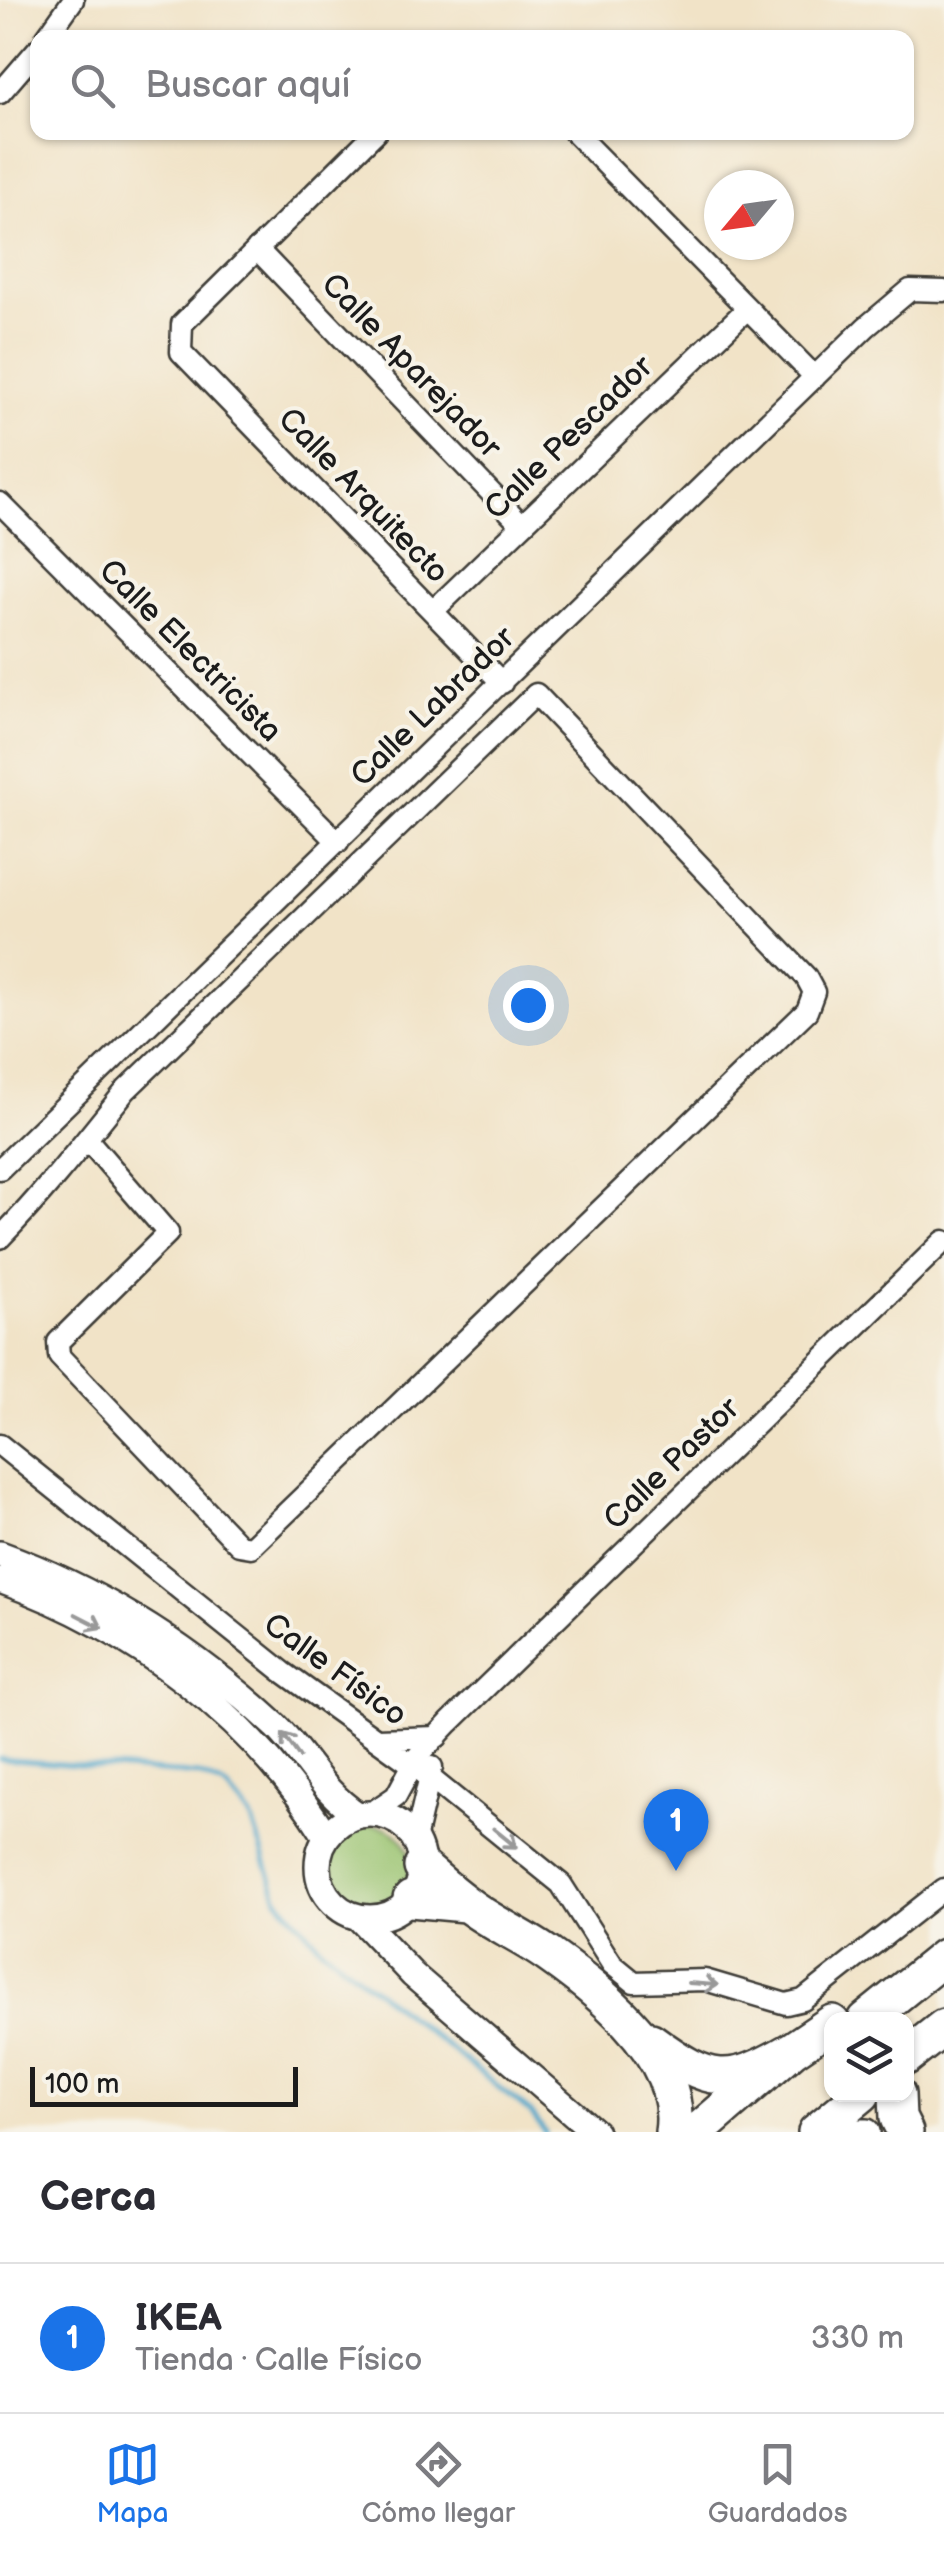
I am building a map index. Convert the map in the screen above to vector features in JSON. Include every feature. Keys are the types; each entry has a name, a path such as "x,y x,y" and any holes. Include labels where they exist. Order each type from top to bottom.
{"highway":[{"path":"412,1879 465,1904 550,1956 626,2023 694,2069 720,2078 750,2074 824,2028"},
{"path":"876,2012 944,1957"},
{"path":"853,2012 910,1983"},
{"path":"917,2045 944,2003"},
{"path":"626,2023 666,2076 675,2103 673,2132"},
{"path":"697,2132 792,2050"},
{"path":"732,2132 824,2056"},
{"path":"789,2132 824,2102"},
{"path":"816,2132 852,2102"},
{"path":"897,2102 898,2118 905,2132"}],"street":[{"path":"52,30 73,0"},
{"path":"0,93 30,59"},
{"path":"257,249 368,140"},
{"path":"582,140 815,378"},
{"name":"Calle Arquitecto","path":"257,249 182,324 181,352 502,682"},
{"name":"Calle Aparejador","path":"257,249 522,525"},
{"name":"Calle Labrador","path":"0,1169 815,378 910,290 944,291"},
{"name":"Calle Pescador","path":"433,611 747,309"},
{"name":"Calle Electricista","path":"0,503 338,842"},
{"path":"0,1238 56,1181 87,1139 126,1090 536,694 806,978 814,992 807,1010 794,1024 250,1547 239,1545 59,1356 58,1342 168,1234 87,1139"},
{"name":"Calle Pastor","path":"364,1814 396,1796 421,1771 440,1734 944,1240"},
{"name":"Calle Físico","path":"0,1445 283,1672 421,1771 561,1884 612,1964 634,1982 705,1980 786,2004 803,2000 944,1889"},
{"path":"0,1554 94,1593 168,1636 282,1732 333,1799 364,1814 396,1820 412,1879 399,1946 413,1975"},
{"path":"0,1580 97,1625 154,1658 227,1715 266,1752 326,1836"},
{"path":"377,1739 440,1734"},
{"name":"Calle Pastor","path":"412,1879 421,1771"},
{"path":"364,1814 326,1836 319,1852 321,1886 330,1901 359,1918 413,1975 595,2132"},
{"path":"359,1918 373,1919 412,1879"},
{"path":"824,2132 867,2132"}],"green space":[{"path":"371,1825 386,1828 399,1837 408,1850 408,1880 399,1893 386,1902 371,1905 356,1902 343,1893 334,1880 331,1865 334,1850 343,1837 356,1828"}],"waterway":[{"path":"0,1759 199,1775 226,1787 251,1817 278,1899 320,1946 531,2113 545,2132"}],"place":[{"name":"IKEA","path":"676,1871"}]}
